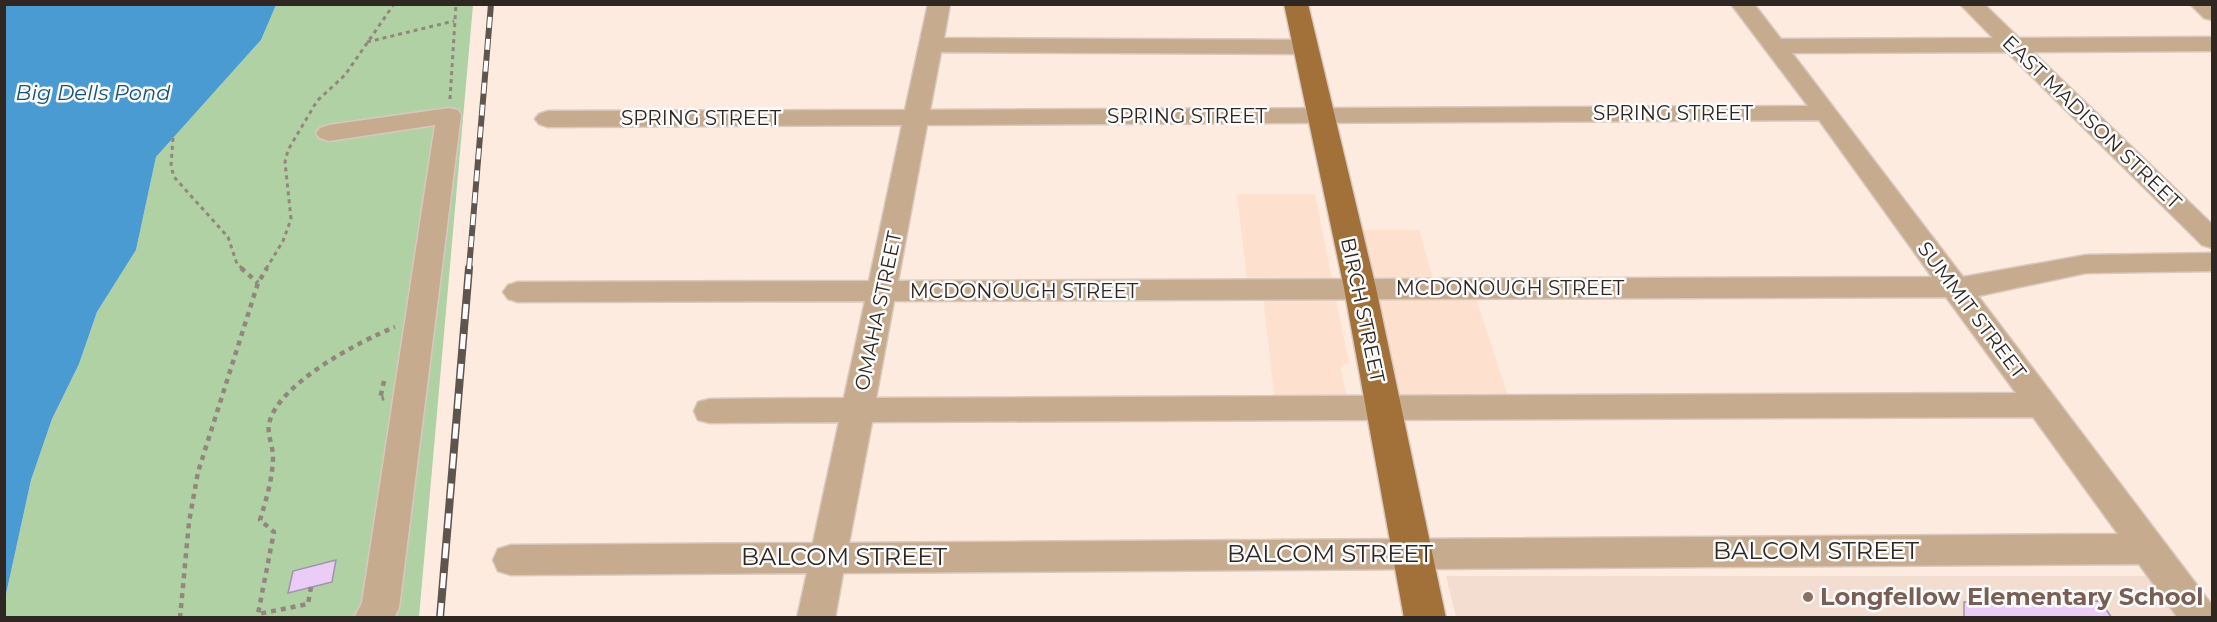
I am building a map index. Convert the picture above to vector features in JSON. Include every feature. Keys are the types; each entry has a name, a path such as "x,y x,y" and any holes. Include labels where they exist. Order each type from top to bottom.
{"main road":[{"name":"BIRCH STREET","path":"1296,4 1360,288 1410,553 1425,618"}],"street":[{"name":"OMAHA STREET","path":"816,618 939,4"},
{"name":"SUMMIT STREET","path":"1742,4 1826,113 2200,618"},
{"name":"EAST MADISON STREET","path":"1971,4 2212,239"},
{"path":"2201,4 2212,14"},
{"path":"1775,46 2212,44"},
{"path":"931,45 1305,47"},
{"name":"SPRING STREET","path":"548,119 1826,113"},
{"path":"329,133 449,115 396,386 380,608 373,618"},
{"name":"MCDONOUGH STREET","path":"518,292 1955,287 1978,286 2086,264 2212,262"},
{"path":"710,411 2043,405"},
{"name":"BALCOM STREET","path":"511,560 2149,549"}],"path":[{"path":"180,618 189,522 198,472 258,283 289,230 291,219 285,162 291,143 317,101 345,75 394,4"},
{"path":"449,115 456,4"},
{"path":"367,42 454,21"},
{"path":"173,138 171,166 174,177 228,237 237,264 258,283"},
{"path":"311,587 308,604 258,614 274,532 260,520 273,457 269,423 285,396 301,384 358,345 395,327 393,337"}],"shaded area":[{"path":"1237,194 1315,194 1349,363 1340,366 1348,402 1275,402 1261,280 1247,280"},
{"path":"1353,230 1419,230 1433,279 1476,298 1510,402 1392,401"},
{"name":"Longfellow Elementary School","path":"1446,576 2149,576 2180,617 1456,617"}],"green space":[{"path":"276,5 473,5 419,617 5,618 5,599 31,480 52,419 79,364 97,312 136,250 156,157 261,40"}],"water":[{"name":"Big Dells Pond","path":"5,4 276,5 261,40 156,157 136,250 97,312 79,364 52,419 31,480 5,599"}],"building":[{"path":"336,560 332,582 288,593 293,571"},
{"path":"2100,601 2112,618 1964,618 1964,602"}],"railway":[{"path":"469,269 491,4"},
{"path":"440,618 469,268"}],"place":[{"name":"Longfellow Elementary School","path":"1808,597"}]}
